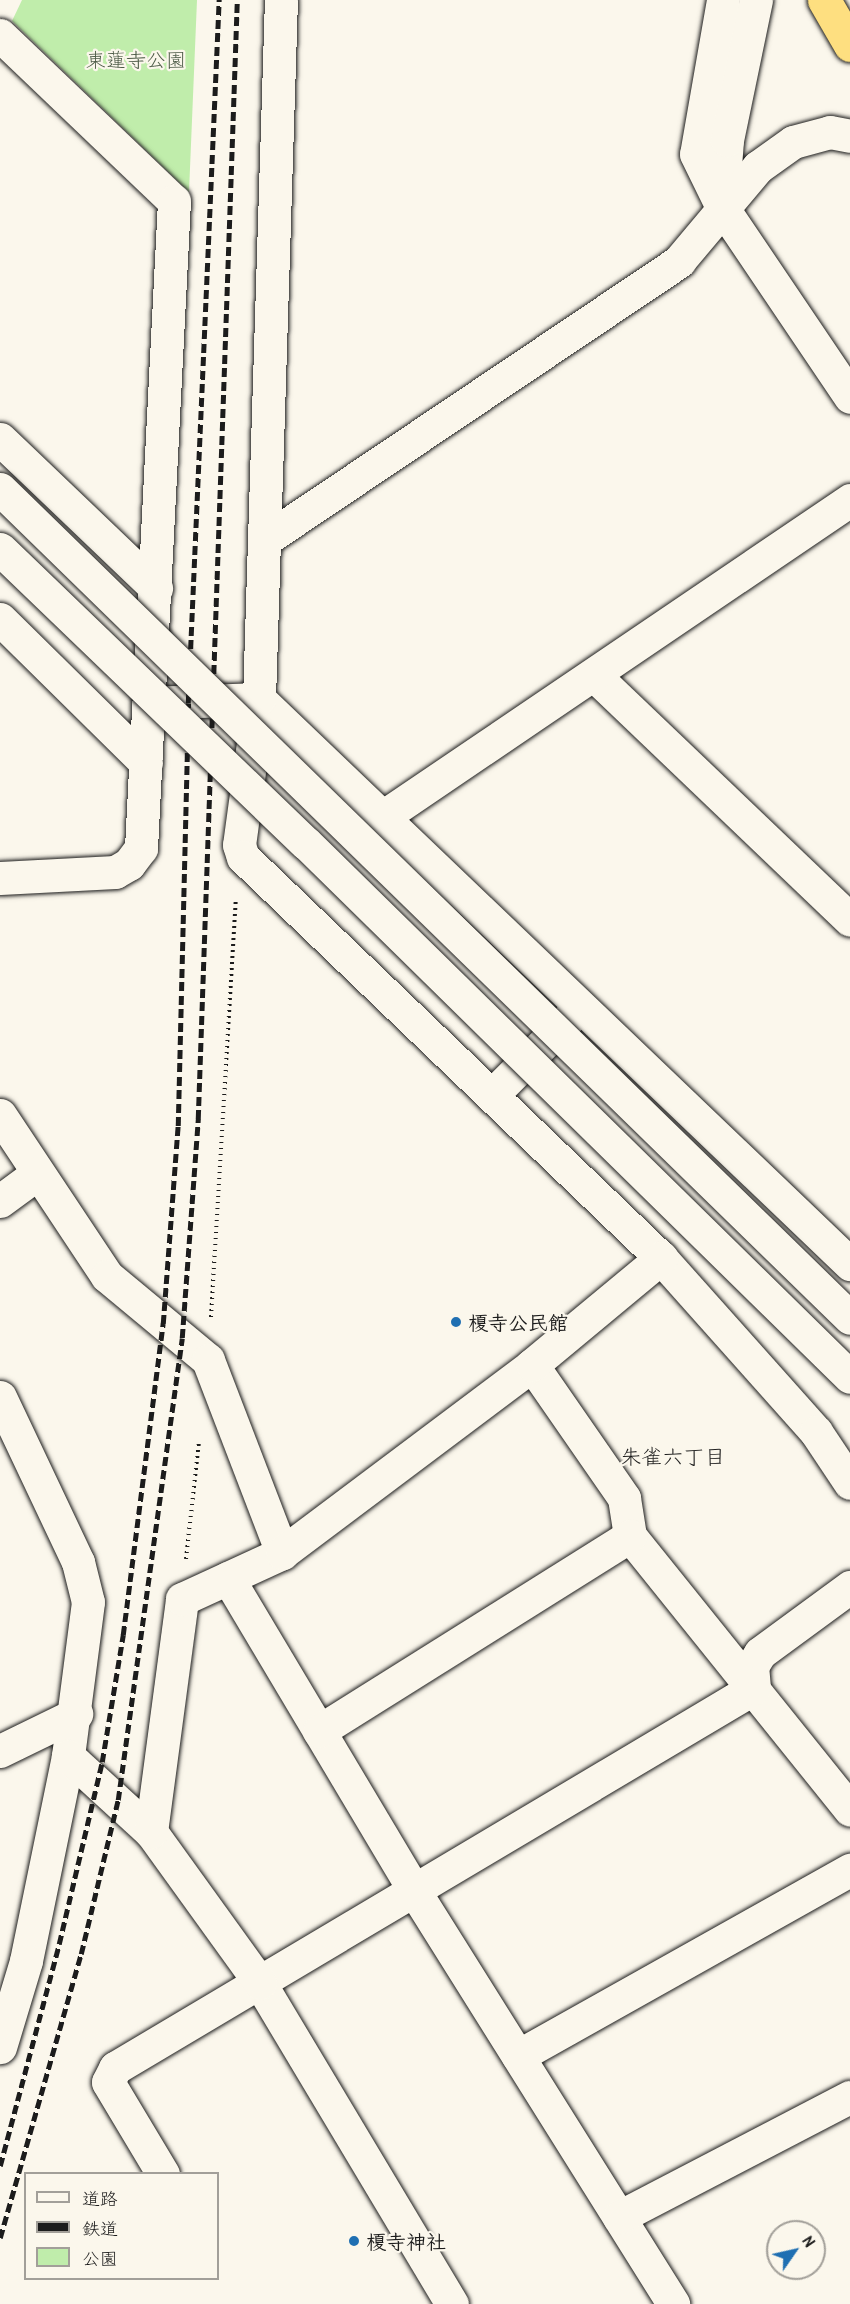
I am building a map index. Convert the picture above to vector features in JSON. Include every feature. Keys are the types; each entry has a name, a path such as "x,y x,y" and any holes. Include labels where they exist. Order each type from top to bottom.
{"highway":[{"path":"824,0 850,45"}],"street":[{"path":"281,0 266,539 259,699 239,845 243,857 661,1258 816,1432 850,1483"},
{"path":"723,0 696,154 722,207 850,397"},
{"path":"722,207 727,140 756,0"},
{"path":"0,35 174,201 141,848 129,864 115,872 0,878"},
{"path":"266,539 679,261 722,207 758,167 793,142 830,132 850,136"},
{"path":"0,439 156,588"},
{"path":"0,489 850,1318"},
{"path":"384,816 850,500"},
{"path":"0,549 306,843 850,1377"},
{"path":"0,619 146,763"},
{"path":"594,675 844,903"},
{"path":"149,703 259,699 582,1005 850,1264"},
{"path":"492,1095 582,1005"},
{"path":"0,1115 107,1276 208,1360 282,1553"},
{"path":"0,1201 38,1173"},
{"path":"151,1832 182,1599 282,1553 532,1365 661,1258"},
{"path":"532,1365 624,1498 630,1536 850,1810"},
{"path":"0,1397 78,1562 88,1602 76,1714 68,1756 26,1960 0,2047"},
{"path":"319,1731 630,1536"},
{"path":"228,1578 415,1892 673,2304"},
{"path":"754,1688 752,1666 760,1653 850,1587"},
{"path":"162,2172 108,2082 115,2068 415,1892 754,1688"},
{"path":"0,1751 76,1714"},
{"path":"68,1756 151,1832 260,1983 452,2304"},
{"path":"518,2056 850,1870"},
{"path":"619,2217 850,2097"}],"path":[{"path":"208,1360 239,845"},
{"path":"182,1599 200,1432"}],"green space":[{"name":"東蓮寺公園","path":"22,0 197,0 189,192 12,21"}],"railway":[{"path":"0,2166 59,1944 102,1762 123,1635 163,1324 178,1126 188,703 219,0"},
{"path":"0,2238 81,1954 118,1800 182,1338 198,1119 237,0"}],"place":[{"name":"榎寺公民館","path":"456,1322"},
{"name":"榎寺神社","path":"354,2241"}],"district":[{"name":"朱雀六丁目","path":"673,1457"}]}
